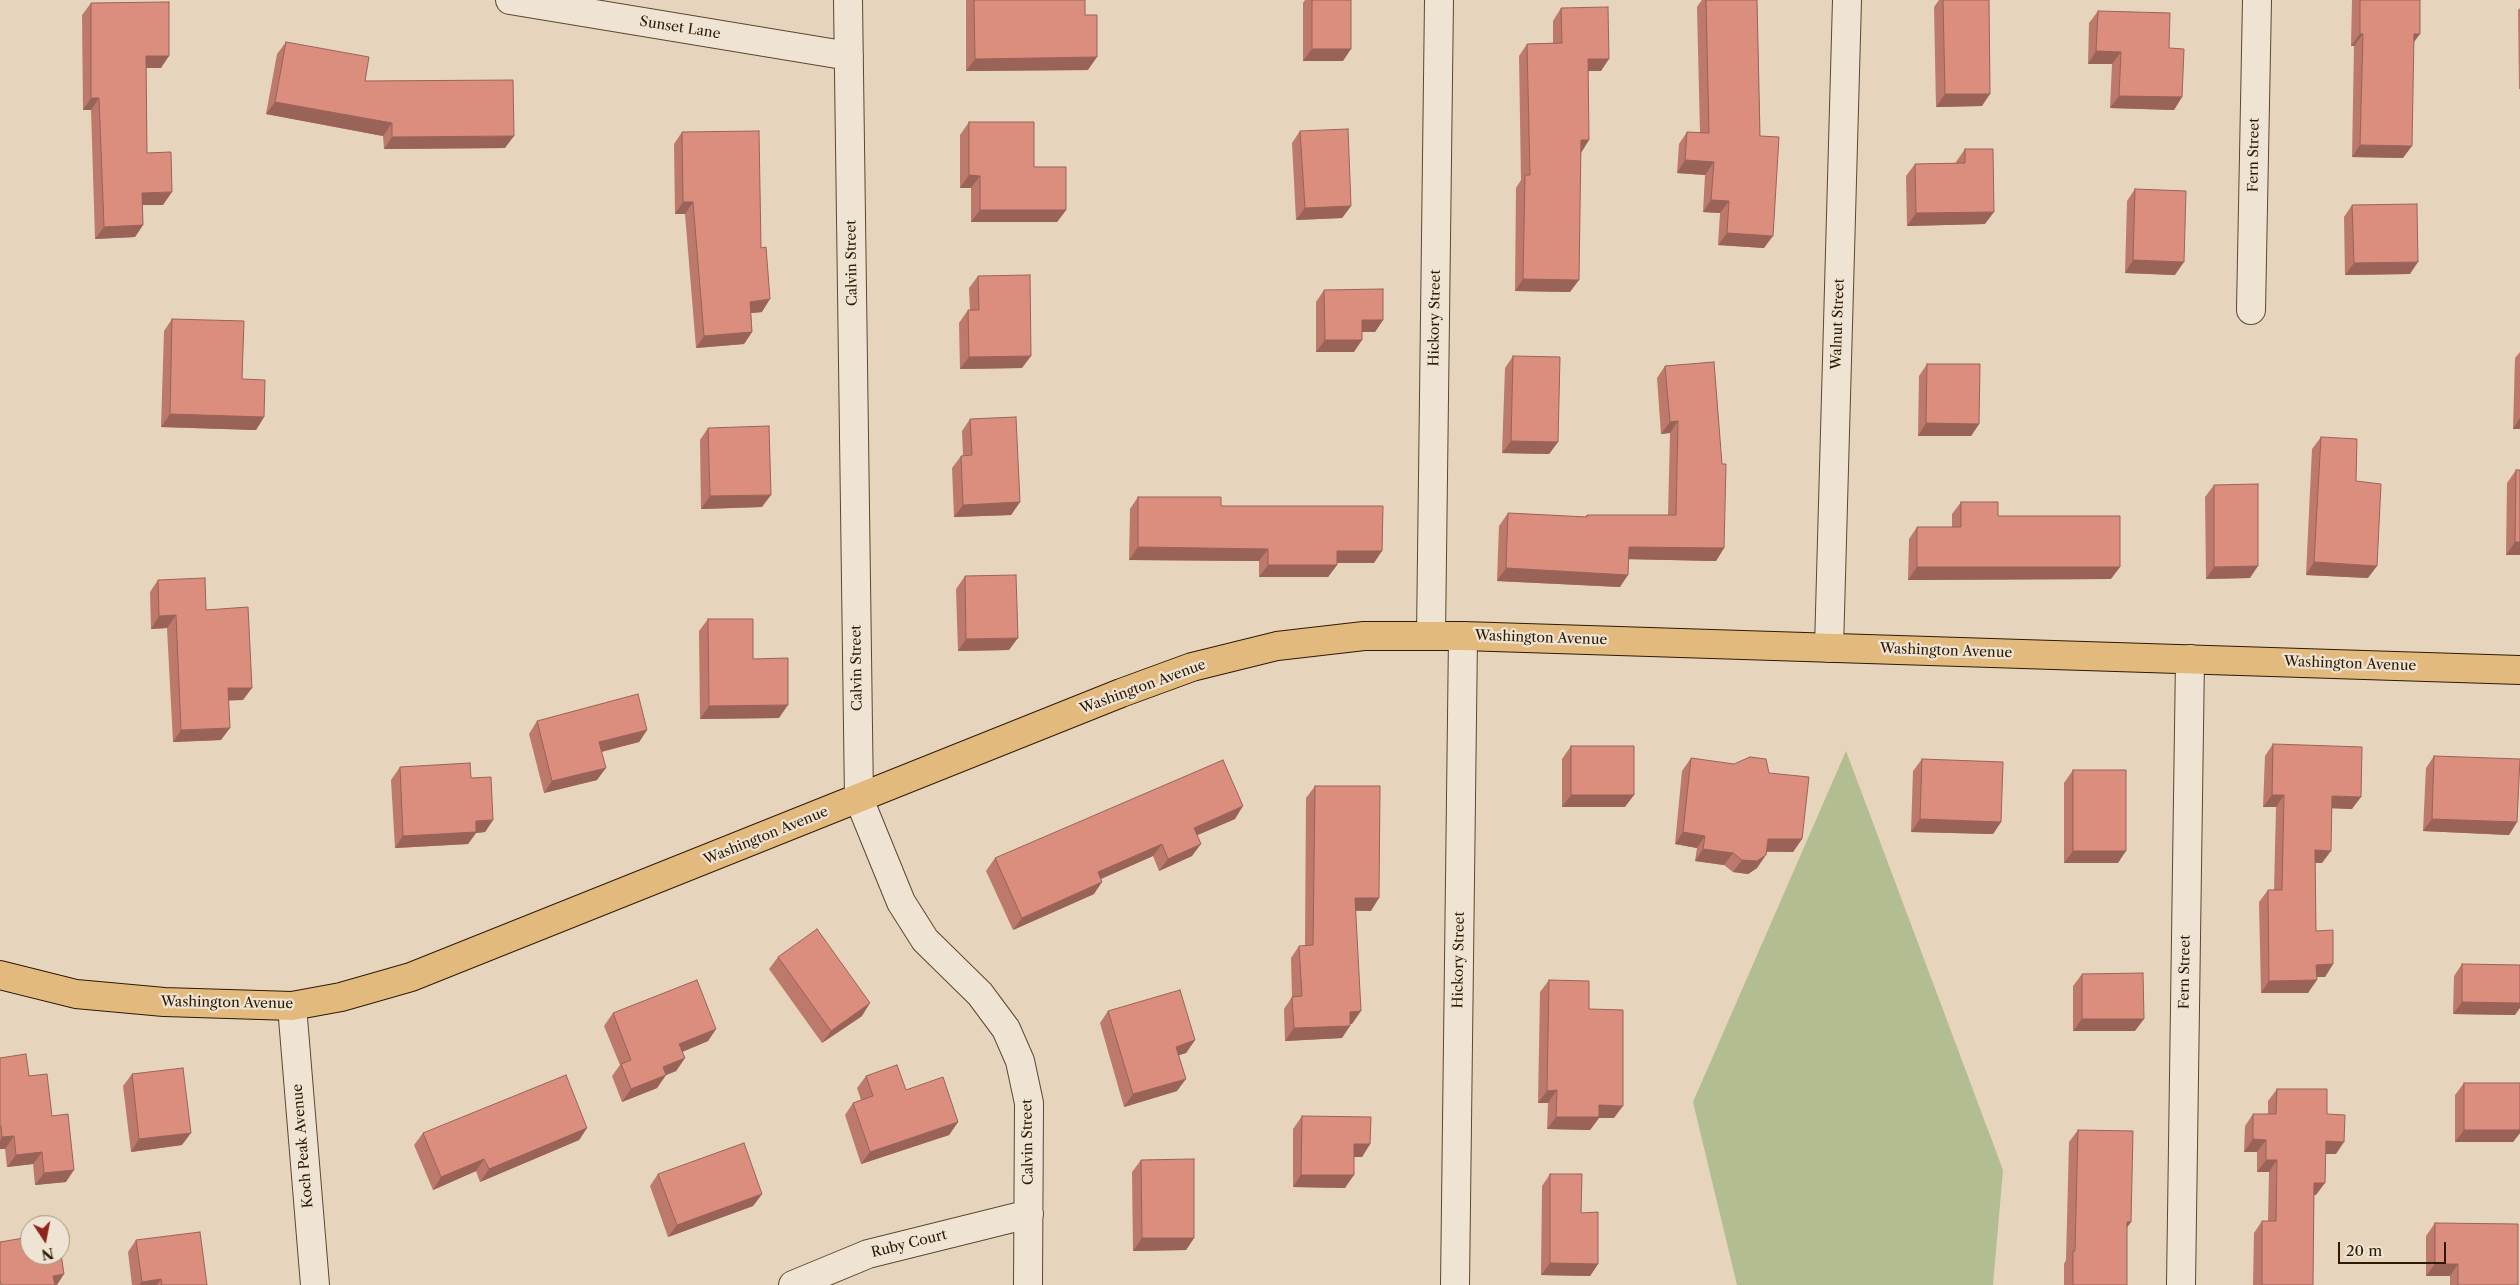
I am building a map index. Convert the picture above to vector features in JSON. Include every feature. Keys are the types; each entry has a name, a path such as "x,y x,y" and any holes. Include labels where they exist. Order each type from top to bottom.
{"main road":[{"name":"Washington Avenue","path":"0,976 76,994 164,1002 292,1006 341,996 411,977 1121,693 1192,667 1277,646 1364,636 1431,635 2520,670"}],"street":[{"name":"Sunset Lane","path":"510,0 849,56"},
{"name":"Calvin Street","path":"848,0 859,799 900,902 925,940 980,994 1006,1029 1020,1061 1029,1103 1028,1285"},
{"name":"Hickory Street","path":"1431,635 1439,0"},
{"name":"Walnut Street","path":"1829,648 1847,0"},
{"name":"Fern Street","path":"2251,310 2257,0"},
{"name":"Hickory Street","path":"1455,1285 1463,636"},
{"name":"Fern Street","path":"2180,1285 2190,659"},
{"name":"Koch Peak Avenue","path":"292,1006 315,1285"},
{"name":"Ruby Court","path":"792,1285 868,1254 1029,1214"}],"green space":[{"path":"1846,751 2003,1170 1993,1285 1737,1285 1693,1102"}],"building":[{"path":"974,0 1085,0 1085,15 1097,15 1097,57 975,59"},
{"path":"1312,0 1351,0 1351,49 1312,49"},
{"path":"1706,0 1757,0 1760,136 1779,137 1773,236 1727,233 1729,201 1711,200 1714,162 1685,160 1687,132 1709,133"},
{"path":"1943,0 1989,0 1990,94 1945,94"},
{"path":"2360,0 2420,0 2420,34 2414,34 2412,146 2360,145 2363,34 2360,34"},
{"path":"169,2 169,56 146,56 147,153 171,152 172,192 142,193 143,225 104,227 99,98 91,98 91,3"},
{"path":"1608,7 1609,59 1588,59 1589,140 1581,140 1579,280 1523,279 1525,175 1530,175 1527,44 1562,43 1561,8"},
{"path":"2098,11 2170,13 2169,48 2184,49 2182,97 2119,96 2121,52 2096,51"},
{"path":"286,42 369,57 365,81 513,80 514,136 392,137 392,123 275,102"},
{"path":"969,122 1034,122 1034,167 1066,167 1066,210 980,210 980,176 969,175"},
{"path":"1348,129 1351,206 1305,208 1300,131"},
{"path":"759,131 761,248 766,247 770,299 750,302 752,332 704,336 693,202 683,202 682,132"},
{"path":"1965,149 1993,149 1994,212 1916,213 1915,164 1965,163"},
{"path":"2135,189 2186,191 2184,262 2133,260"},
{"path":"2417,204 2418,262 2354,263 2352,205"},
{"path":"1030,275 1031,356 969,357 968,310 979,310 978,276"},
{"path":"1383,289 1383,320 1362,320 1362,340 1325,340 1324,290"},
{"path":"172,319 244,321 242,379 265,380 264,417 170,414"},
{"path":"1513,356 1560,357 1558,442 1511,441"},
{"path":"1714,362 1722,464 1726,464 1724,548 1629,547 1628,575 1506,568 1508,513 1587,517 1587,515 1676,515 1678,421 1670,422 1665,366"},
{"path":"1927,364 1980,364 1979,424 1926,423"},
{"path":"1016,417 1020,502 963,505 961,456 972,455 970,419"},
{"path":"769,426 771,495 710,496 708,428"},
{"path":"2321,437 2357,439 2356,481 2381,484 2377,566 2314,562"},
{"path":"2516,470 2520,470 2520,542 2515,542"},
{"path":"2258,484 2258,566 2214,567 2214,485"},
{"path":"1138,497 1221,497 1221,506 1383,506 1382,551 1337,551 1337,565 1268,565 1268,549 1138,547"},
{"path":"1961,502 1998,502 1998,516 2120,516 2120,567 1917,567 1917,527 1961,527"},
{"path":"1016,575 1018,638 966,639 965,576"},
{"path":"205,578 206,610 248,607 252,688 228,688 230,728 181,730 176,615 159,616 158,580"},
{"path":"708,619 753,619 753,659 788,658 788,705 709,706"},
{"path":"638,694 647,730 599,742 606,768 552,781 537,721"},
{"path":"2273,744 2362,747 2361,797 2332,796 2331,851 2315,850 2316,931 2333,930 2333,964 2316,965 2317,980 2269,981 2268,890 2282,890 2284,795 2272,795"},
{"path":"1571,746 1634,746 1634,795 1571,795"},
{"path":"2434,756 2520,759 2517,822 2432,819"},
{"path":"1750,757 1766,759 1769,773 1809,777 1802,839 1768,839 1766,855 1757,861 1742,860 1733,853 1703,849 1705,836 1683,832 1691,758 1734,764"},
{"path":"1922,759 2003,762 2001,822 1920,819"},
{"path":"1223,760 1243,806 1194,828 1201,844 1168,859 1162,844 1098,872 1102,882 1022,918 995,858"},
{"path":"470,763 471,778 491,777 493,820 476,821 476,832 403,836 400,767"},
{"path":"2073,770 2126,770 2126,851 2073,851"},
{"path":"1315,786 1380,786 1379,898 1355,898 1361,1011 1350,1012 1350,1026 1294,1028 1292,997 1302,996 1299,946 1313,945"},
{"path":"817,929 870,1003 831,1031 778,957"},
{"path":"2462,964 2520,965 2520,1003 2462,1002"},
{"path":"2143,973 2144,1019 2082,1019 2082,974"},
{"path":"697,980 716,1029 679,1044 685,1058 663,1067 666,1075 631,1089 621,1064 631,1060 613,1013"},
{"path":"1549,980 1589,981 1589,1009 1623,1010 1623,1106 1599,1105 1599,1117 1556,1117 1557,1090 1547,1091"},
{"path":"1180,990 1195,1040 1176,1047 1186,1079 1133,1094 1108,1011"},
{"path":"26,1054 29,1076 47,1074 52,1116 68,1114 74,1170 44,1173 42,1152 16,1155 14,1136 2,1137 0,1126 0,1058"},
{"path":"897,1065 906,1090 943,1077 958,1122 870,1152 853,1103 873,1096 866,1076"},
{"path":"183,1068 191,1133 139,1139 132,1074"},
{"path":"566,1075 587,1128 489,1169 484,1159 441,1177 423,1133"},
{"path":"2464,1083 2520,1083 2520,1130 2464,1130"},
{"path":"2277,1089 2327,1089 2327,1114 2345,1115 2344,1142 2326,1141 2325,1183 2314,1183 2313,1285 2262,1285 2262,1221 2276,1221 2277,1160 2266,1160 2266,1140 2253,1139 2253,1114 2276,1114"},
{"path":"1302,1116 1371,1117 1370,1144 1354,1144 1354,1175 1301,1175"},
{"path":"2078,1130 2133,1131 2131,1222 2127,1222 2127,1285 2073,1285"},
{"path":"744,1143 762,1194 677,1225 658,1174"},
{"path":"1194,1159 1194,1238 1142,1238 1141,1160"},
{"path":"1550,1174 1582,1174 1581,1213 1598,1212 1598,1264 1550,1263"},
{"path":"2435,1223 2518,1224 2518,1285 2458,1285 2458,1264 2435,1264"},
{"path":"200,1232 207,1285 162,1285 161,1279 142,1282 136,1240"},
{"path":"20,1239 20,1265 63,1265 64,1274 53,1276 55,1285 1,1285 0,1242"}]}
